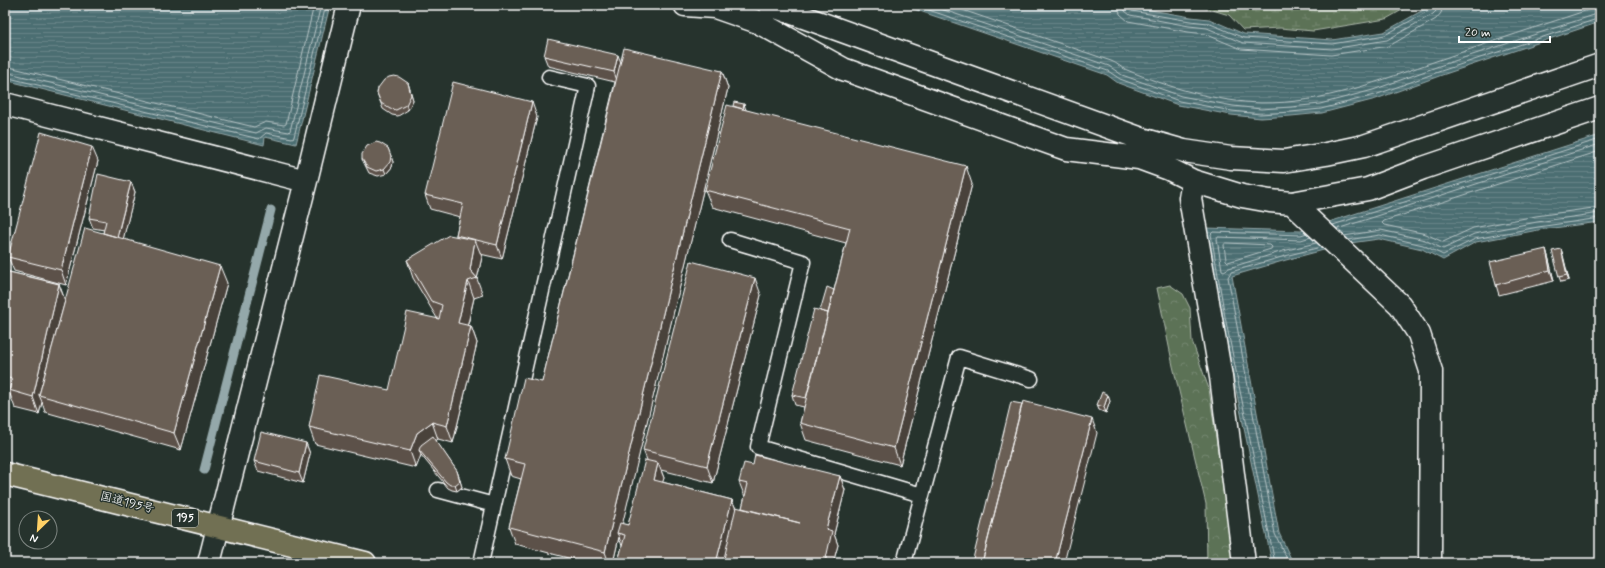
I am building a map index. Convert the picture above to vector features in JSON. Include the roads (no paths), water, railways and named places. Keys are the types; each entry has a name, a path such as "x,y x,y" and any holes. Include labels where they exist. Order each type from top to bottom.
{"highway":[{"name":"国道195号","path":"5,474 365,563"}],"street":[{"path":"209,563 349,5"},
{"path":"685,5 746,11 758,22 843,69 1066,149 1139,158 1156,153 1184,151 1231,158 1284,161 1326,154 1364,146 1600,65"},
{"path":"770,5 1142,139 1156,153 1193,181 1242,196 1270,201 1300,210 1400,305 1419,334 1431,371 1430,563"},
{"path":"5,104 306,181"},
{"path":"1300,210 1368,189 1423,168 1600,108"},
{"path":"1193,181 1190,198 1221,377 1244,563"}],"lane":[{"path":"481,563 588,86 549,76"},
{"path":"730,240 803,262 758,447 922,495"},
{"path":"904,563 959,357 1030,379"},
{"path":"438,490 494,505"}],"water":[{"path":"5,5 330,5 296,144 265,137 264,145 5,80"},
{"path":"902,5 1129,5 1133,7 1209,19 1244,34 1332,40 1384,32 1432,5 1600,5 1600,22 1442,75 1376,99 1322,113 1261,118 1231,115 1178,105 1118,83 1107,75"},
{"path":"1600,135 1600,222 1538,230 1476,242 1443,260 1422,249 1379,239 1350,243 1232,276 1279,533 1293,563 1272,563 1221,317 1206,228 1301,231"}],"waterway":[{"path":"204,470 271,210"}]}
